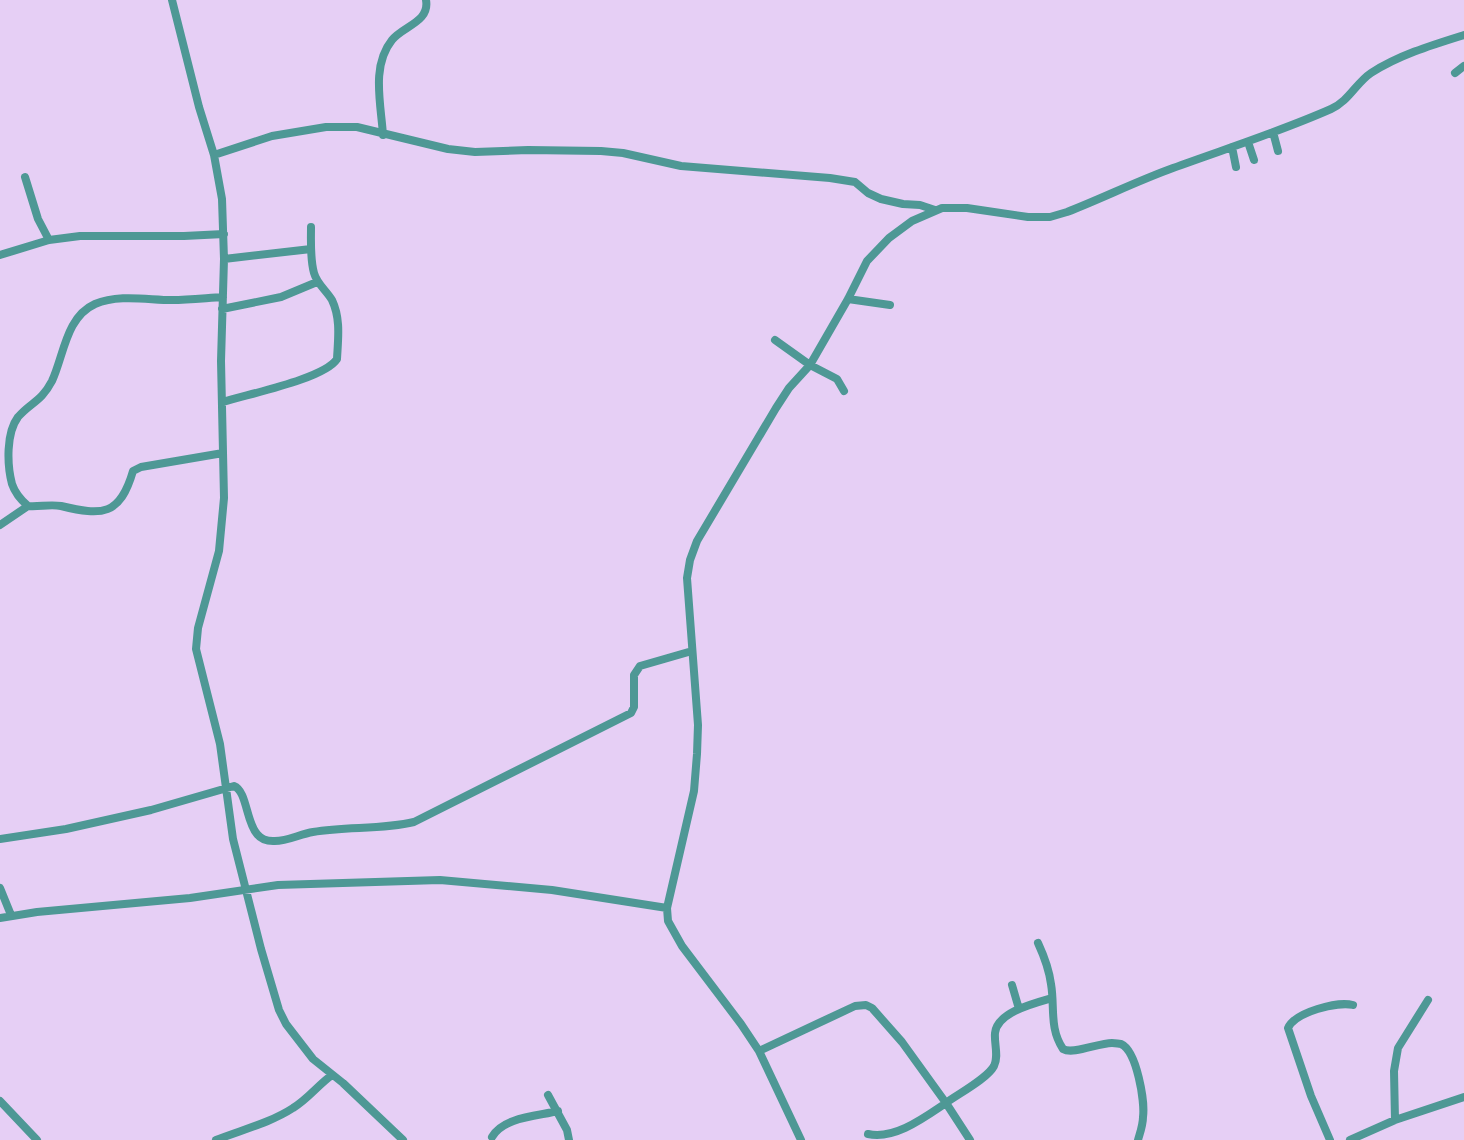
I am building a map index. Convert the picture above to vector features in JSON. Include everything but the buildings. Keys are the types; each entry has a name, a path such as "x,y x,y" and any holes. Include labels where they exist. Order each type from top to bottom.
{"street":[{"path":"172,0 199,107 214,155 222,199 224,498 222,532 198,628 196,650 220,744 233,838 279,1010 299,1044 313,1059 404,1140"},
{"path":"383,135 379,91 380,69 393,38 421,18 426,10 426,0"},
{"path":"214,155 272,136 326,127 357,127 448,149 475,152 601,151 623,153 681,166 831,178 855,182 868,193 881,198 935,210 967,208 1028,217 1050,217 1333,108 1350,95 1369,74 1391,62 1464,35"},
{"path":"1455,73 1464,66"},
{"path":"1273,132 1278,151"},
{"path":"1248,142 1254,160"},
{"path":"1232,147 1236,167"},
{"path":"25,177 38,219 49,240"},
{"path":"801,1140 759,1051 682,946 668,921 667,908 695,782 698,725 687,578 690,560 697,541 776,408 789,388 810,365 849,299 856,281 877,248 912,222 935,210"},
{"path":"223,402 308,378 335,363 339,328 336,311 326,291 317,282 313,271 311,227"},
{"path":"0,255 49,240 80,236 224,234"},
{"path":"224,259 311,249"},
{"path":"222,309 281,297 317,282"},
{"path":"28,506 20,498 13,485 10,443 13,429 19,417 43,396 55,373 69,331 78,317 96,304 112,300 223,297"},
{"path":"849,299 890,305"},
{"path":"775,340 810,365 837,379 844,391"},
{"path":"0,525 28,506 51,505 85,512 110,509 126,492 134,471 141,467 223,453"},
{"path":"0,839 66,829 132,814 234,786 240,789 253,830 262,839 271,842 313,832 349,827 394,827 414,822 631,713 634,707 634,675 640,666 692,651"},
{"path":"0,918 11,915 190,898 278,885 440,880 552,890 667,908"},
{"path":"0,888 11,915"},
{"path":"1038,943 1048,969 1053,1029 1063,1049 1072,1051 1093,1045 1113,1043 1122,1045 1128,1050 1138,1074 1142,1095 1144,1117 1138,1140"},
{"path":"1012,985 1019,1009"},
{"path":"868,1134 877,1137 891,1136 974,1084 994,1067 997,1026 1001,1020 1019,1009 1052,998"},
{"path":"1395,1120 1394,1071 1398,1048 1428,1000"},
{"path":"1330,1140 1311,1096 1288,1028 1292,1021 1313,1011 1341,1003 1353,1005"},
{"path":"759,1051 855,1006 866,1005 881,1016 902,1042 970,1140"},
{"path":"216,1140 285,1113 301,1103 319,1084 332,1075"},
{"path":"548,1095 567,1130 569,1140"},
{"path":"1350,1140 1395,1120 1464,1097"},
{"path":"0,1101 37,1140"},
{"path":"492,1137 496,1130 504,1124 558,1111"}]}
